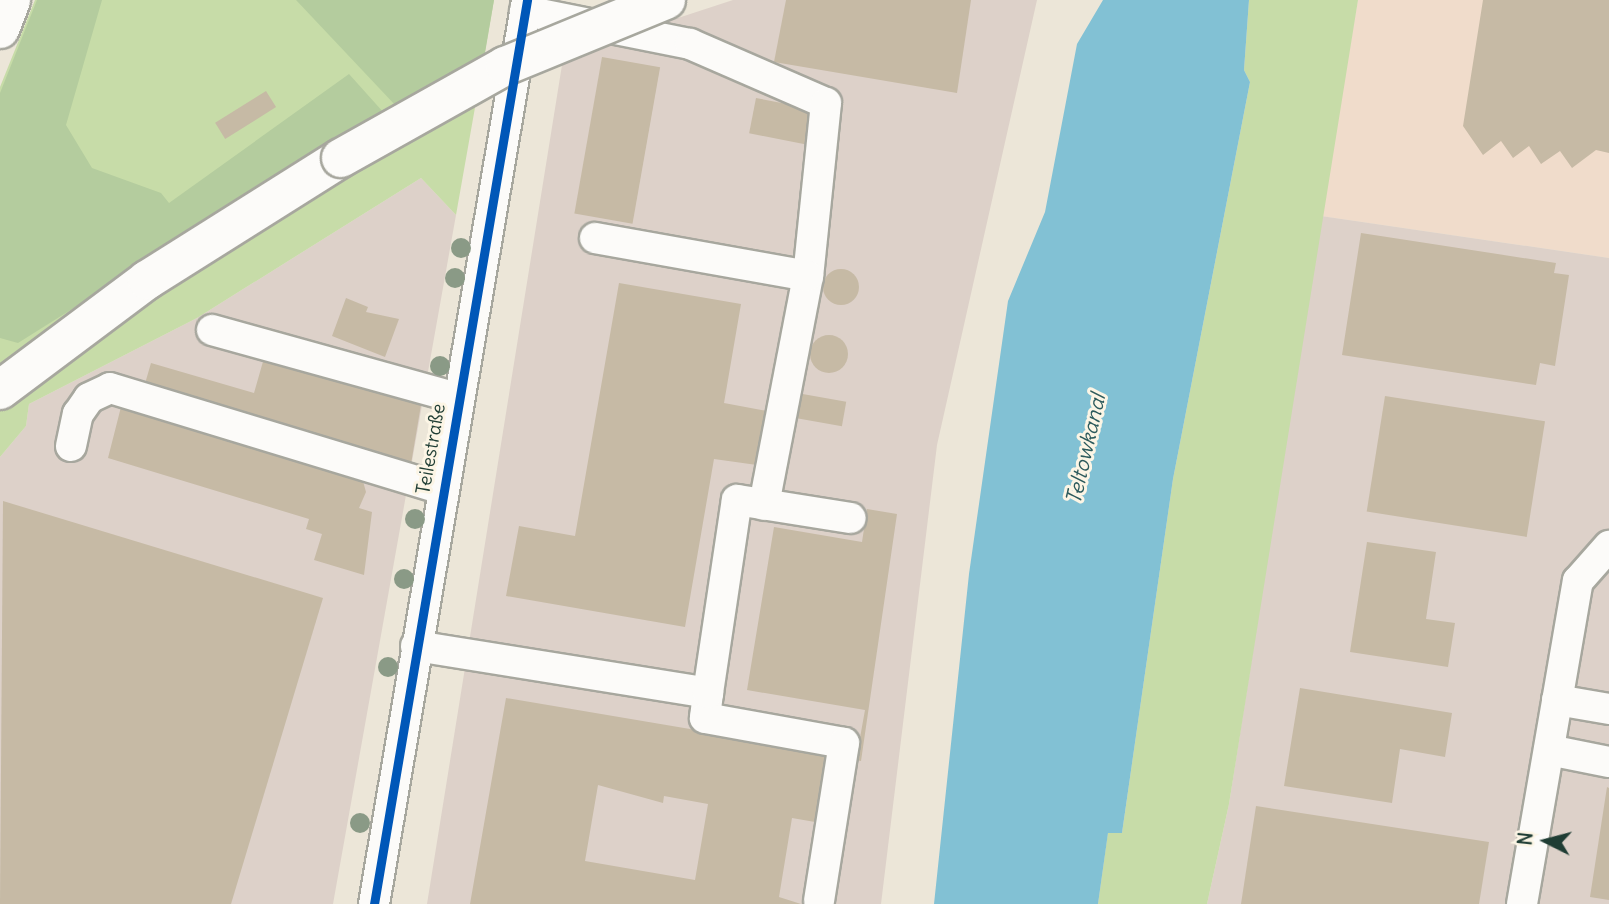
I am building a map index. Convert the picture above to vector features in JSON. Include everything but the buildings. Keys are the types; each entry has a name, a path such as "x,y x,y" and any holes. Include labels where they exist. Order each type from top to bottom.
{"highway":[{"path":"0,29 11,0"},
{"path":"0,390 146,280 341,158 517,60 666,0"}],"street":[{"path":"526,5 690,44 826,103 808,276 764,505"},
{"name":"Teilestraße","path":"374,904 457,398 526,5"},
{"path":"595,238 808,276"},
{"path":"212,330 457,398"},
{"path":"71,446 78,414 89,398 110,388 442,489"},
{"path":"819,901 844,743 705,718 737,500 850,518"},
{"path":"1522,904 1578,581 1609,546"},
{"path":"416,646 708,693"},
{"path":"1557,700 1609,709"},
{"path":"1549,750 1609,762"}],"shaded area":[{"path":"733,0 1037,0 937,445 881,904 427,904 562,65 623,36"},
{"path":"1358,0 1609,0 1609,258 1321,216"},
{"path":"421,178 456,215 333,904 0,904 0,457 26,426 29,404 197,318"},
{"path":"1321,216 1609,258 1609,904 1207,904 1229,804"}],"green space":[{"path":"35,0 494,0 456,215 421,178 197,318 29,404 26,426 0,457 0,411 143,265 0,369 0,87"},
{"path":"37,0 102,0 66,125 92,168 161,193 169,203 349,74 384,113 18,343 0,338 0,93"},
{"path":"296,0 494,0 485,53 396,106"},
{"path":"1249,0 1358,0 1229,804 1207,904 1098,904 1108,832 1122,833 1173,479 1250,82 1244,70"}],"water":[{"name":"Teltowkanal","path":"1103,0 1249,0 1244,70 1250,82 1173,479 1122,833 1108,833 1098,904 934,904 969,574 1008,301 1045,212 1077,44"}],"cycle path":[{"path":"374,904 527,0"}]}
